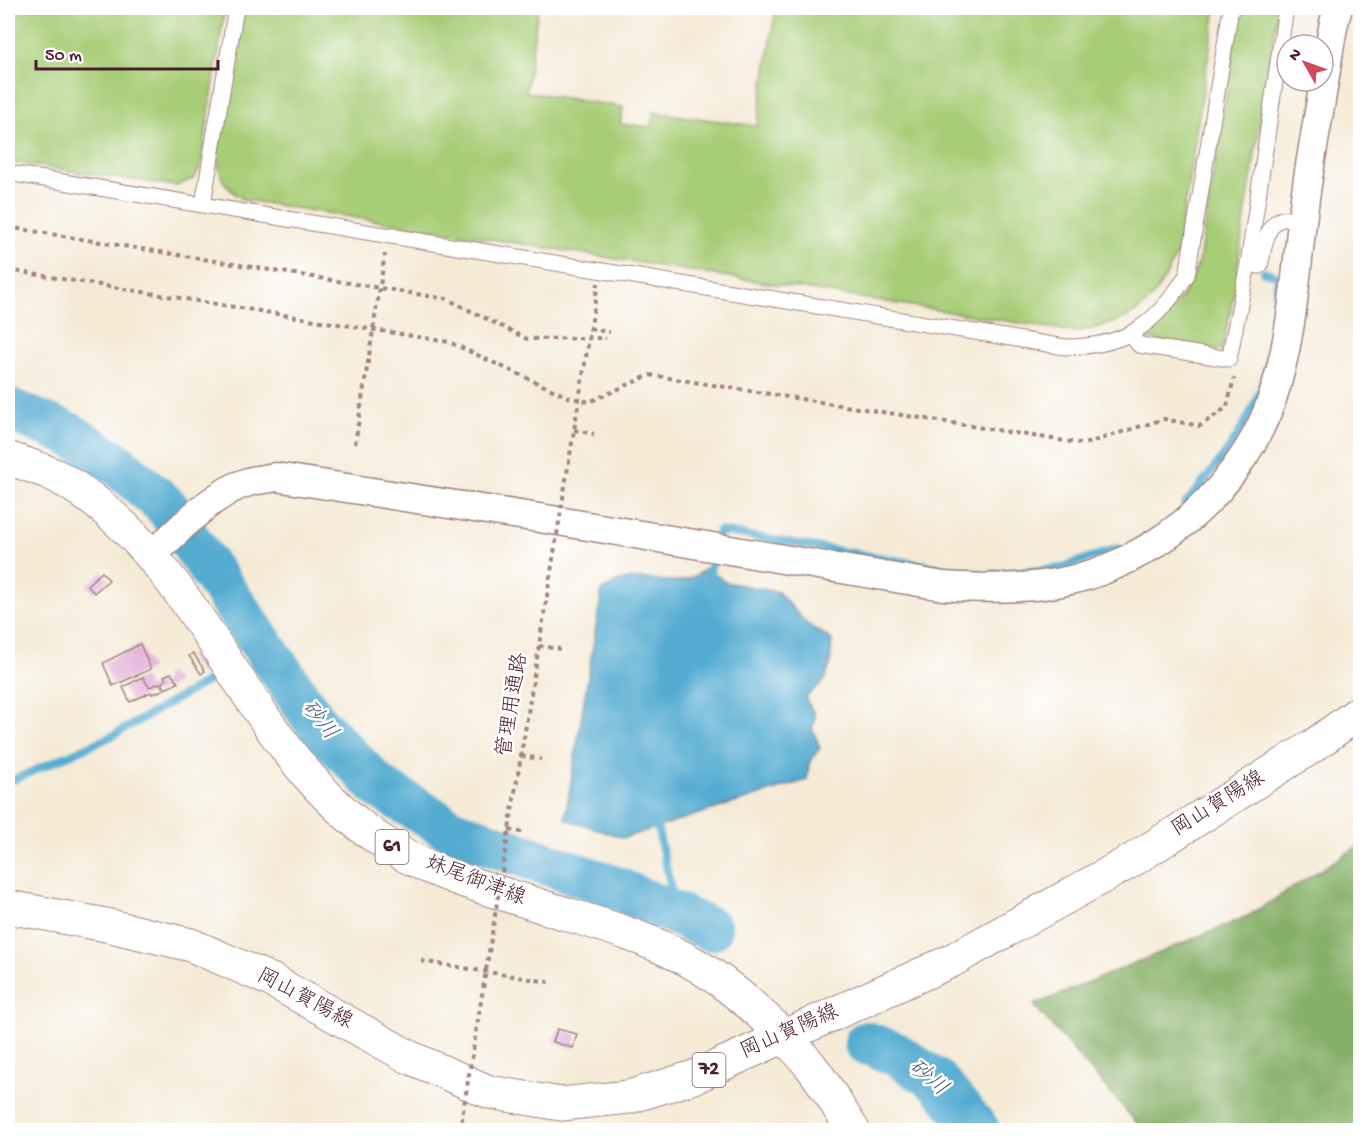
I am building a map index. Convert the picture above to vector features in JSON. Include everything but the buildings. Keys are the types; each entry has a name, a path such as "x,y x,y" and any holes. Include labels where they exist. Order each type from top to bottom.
{"main road":[{"name":"妹尾御津線","path":"8,458 59,478 113,517 169,539 192,611 275,736 325,797 381,841 454,878 608,928 680,955 738,994 781,1036 809,1065 853,1131"},
{"name":"岡山賀陽線","path":"8,907 106,924 191,945 271,980 409,1057 489,1092 561,1104 629,1098 694,1077 951,961 1131,861 1313,746 1360,712"}],"street":[{"path":"169,539 224,493 248,482 276,477 552,520 943,586 990,589 1064,584 1092,576 1123,562 1184,524 1227,478 1248,450 1277,384 1296,288 1302,221 1338,8"}],"lane":[{"path":"203,204 236,8"},
{"path":"8,173 1065,346 1093,347 1130,334 1147,324 1169,303 1187,275 1231,8"},
{"path":"1130,334 1139,345 1228,359 1248,264 1286,8"},
{"path":"1248,264 1260,266 1269,231 1274,224 1282,219 1302,221"}],"path":[{"path":"8,227 447,299 527,339 606,338"},
{"path":"355,444 388,235"},
{"path":"8,270 449,342 568,397 590,402 650,375 1084,444 1164,419 1200,426 1227,406 1235,374"},
{"name":"管理用通路","path":"460,1131 598,284"},
{"path":"590,329 610,332"},
{"path":"574,430 594,434"},
{"path":"539,646 560,649"},
{"path":"521,756 541,759"},
{"path":"509,830 526,833"},
{"path":"421,961 549,982"}],"green space":[{"path":"8,8 225,8 201,166 193,179 176,186 8,162"},
{"path":"243,8 538,8 526,92 623,107 620,124 651,127 653,112 757,126 776,8 1216,8 1177,253 1159,288 1140,309 1114,322 1076,332 245,200 224,182 219,170 217,154"},
{"path":"1240,8 1278,8 1237,268 1239,271 1222,351 1142,338 1176,304 1189,284 1199,261"},
{"path":"1360,845 1360,1130 1143,1130 1034,1005 1248,916"}],"water":[{"path":"707,567 725,582 778,592 807,624 832,640 830,665 824,681 805,698 815,719 812,728 820,748 809,763 807,780 624,838 565,819 602,590 617,582 630,579 686,580"}],"waterway":[{"path":"1185,504 1232,444 1259,394 1268,364 1278,275 1264,272"},
{"name":"砂川","path":"8,409 69,434 117,464 166,506 318,725 379,787 453,831 613,887 710,929"},
{"path":"718,536 719,531 980,574"},
{"path":"992,574 1060,568 1118,548"},
{"path":"708,578 712,562"},
{"path":"256,654 264,649"},
{"path":"8,780 13,780 112,736 215,677"},
{"path":"655,818 677,914"},
{"name":"砂川","path":"866,1043 896,1054 937,1081 978,1130"}]}
